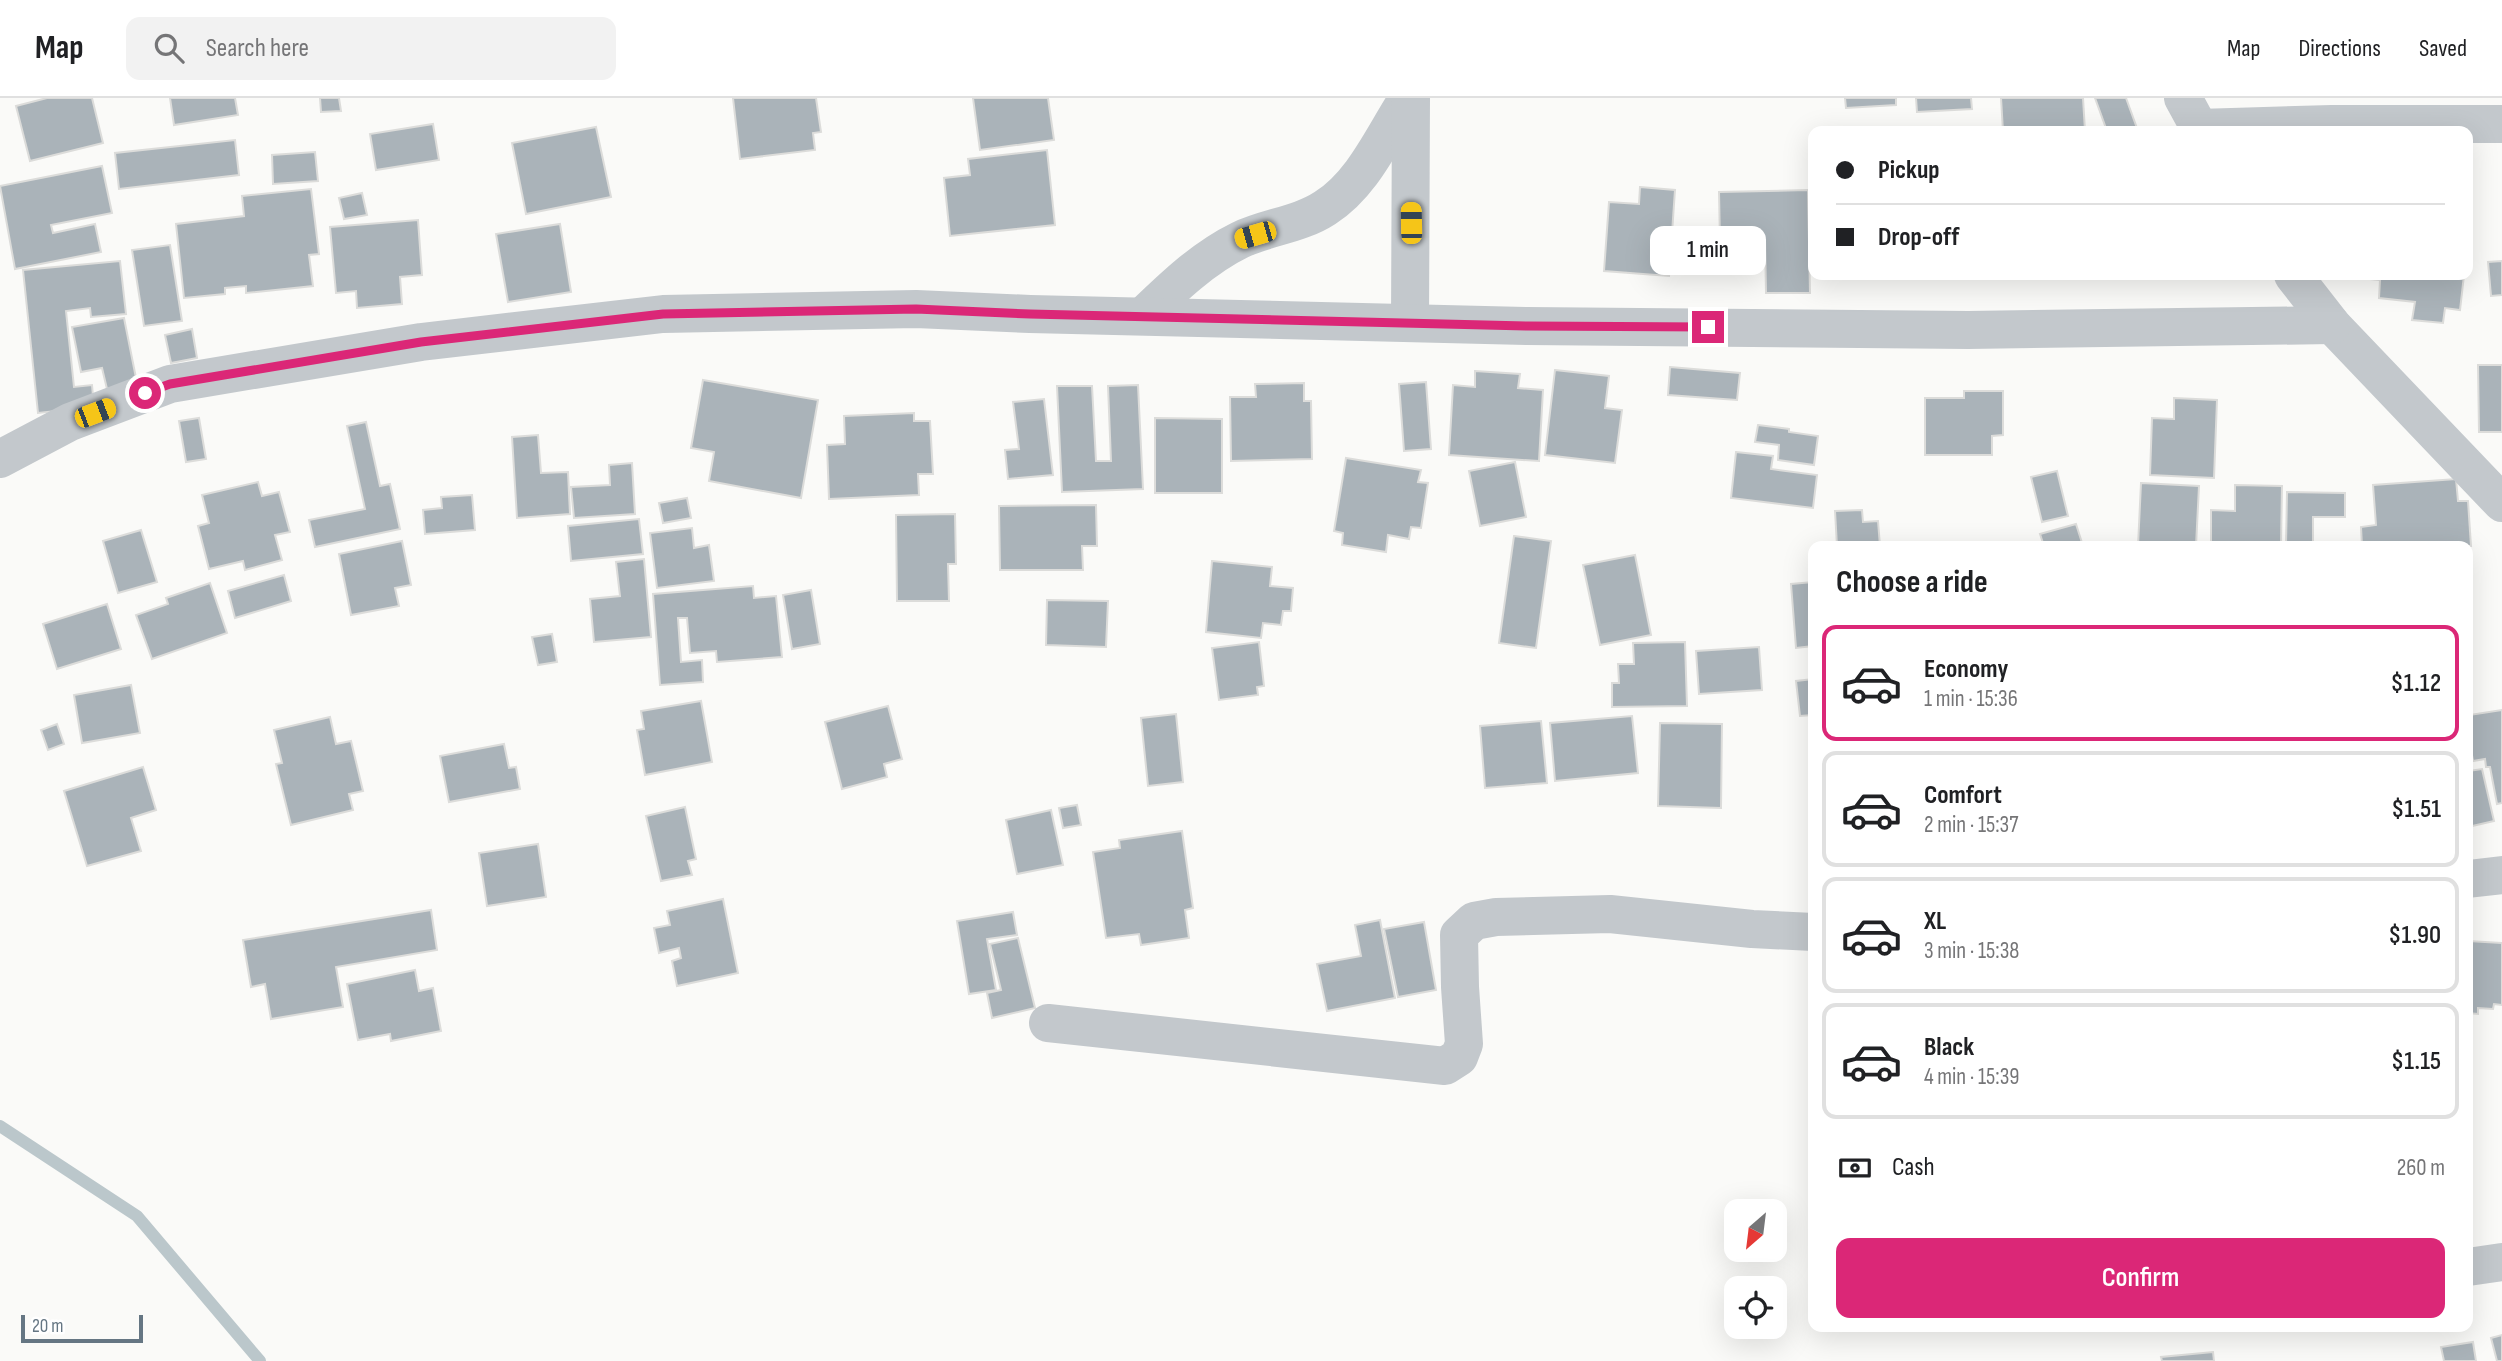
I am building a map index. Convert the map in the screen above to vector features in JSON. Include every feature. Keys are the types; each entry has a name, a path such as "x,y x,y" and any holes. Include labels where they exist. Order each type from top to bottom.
{"street":[{"path":"1143,316 1185,277 1241,239 1279,228 1324,209 1339,197 1376,152 1409,98"},
{"path":"1409,98 1410,322"},
{"path":"2195,119 2332,124 2502,124"},
{"path":"2297,280 2332,325 2497,488"},
{"path":"0,459 71,422 170,384 421,342 663,314 916,309 1527,326 1968,330 2332,325"},
{"path":"2473,878 2502,875"},
{"path":"1048,1023 1445,1066 1459,1057 1464,1044 1459,935 1475,921 1496,917 1610,914 1752,929 1808,932"},
{"path":"2473,1266 2502,1262"}],"building":[{"path":"47,98 92,98 103,143 30,161 16,106"},
{"path":"170,98 235,98 238,115 174,125"},
{"path":"320,98 339,98 341,111 321,112"},
{"path":"733,98 816,98 821,132 813,133 815,150 740,159"},
{"path":"973,98 1048,98 1054,140 980,150"},
{"path":"1845,98 1896,98 1896,105 1846,108"},
{"path":"1916,98 1971,98 1972,109 1917,112"},
{"path":"2001,98 2083,98 2085,126 2003,126"},
{"path":"2095,98 2126,98 2136,126 2105,126"},
{"path":"433,124 439,160 376,170 370,134"},
{"path":"596,127 611,197 526,214 512,143"},
{"path":"235,140 239,175 119,189 115,153"},
{"path":"1047,150 1055,225 950,236 944,178 970,175 968,159"},
{"path":"315,152 318,181 273,184 272,155"},
{"path":"102,166 112,213 51,225 53,233 95,224 101,252 15,269 0,186"},
{"path":"1640,187 1675,190 1669,276 1604,271 1609,202 1639,204"},
{"path":"311,189 319,254 309,255 313,286 246,293 246,286 225,288 225,294 184,298 176,224 244,216 242,196"},
{"path":"1808,190 1810,293 1766,293 1765,240 1720,241 1719,192"},
{"path":"362,193 367,215 344,219 339,198"},
{"path":"418,220 422,275 400,277 402,304 357,308 356,291 336,293 330,227"},
{"path":"560,224 571,292 508,302 496,234"},
{"path":"170,245 182,321 144,326 132,250"},
{"path":"120,261 126,314 91,317 90,308 66,311 74,387 92,385 94,407 38,413 23,270"},
{"path":"2502,261 2502,295 2491,296 2488,262"},
{"path":"2380,280 2463,280 2460,310 2445,308 2443,323 2412,320 2415,302 2379,298"},
{"path":"124,318 137,383 107,389 102,368 81,372 72,327"},
{"path":"192,329 197,358 171,363 165,335"},
{"path":"2478,365 2502,365 2502,432 2479,432"},
{"path":"1670,367 1740,373 1737,400 1668,395"},
{"path":"1555,370 1609,376 1605,408 1622,410 1615,463 1545,455"},
{"path":"1475,371 1520,374 1518,388 1543,390 1539,461 1449,455 1453,385 1475,387"},
{"path":"703,380 818,400 801,498 709,481 714,452 691,448"},
{"path":"1426,382 1431,449 1404,451 1399,384"},
{"path":"1304,383 1304,401 1311,401 1312,459 1231,461 1230,397 1256,397 1255,384"},
{"path":"1138,385 1143,489 1062,492 1057,386 1092,386 1096,461 1111,461 1108,386"},
{"path":"1964,391 2003,391 2003,435 1992,436 1992,455 1925,455 1925,398 1964,398"},
{"path":"2174,398 2217,400 2214,478 2150,475 2152,418 2174,419"},
{"path":"1044,399 1053,475 1008,479 1005,450 1019,449 1013,402"},
{"path":"914,413 914,421 930,421 933,474 918,474 919,495 829,499 827,445 845,444 844,416"},
{"path":"199,418 206,459 186,462 179,421"},
{"path":"1155,418 1222,419 1222,493 1155,493"},
{"path":"366,422 380,486 390,484 400,529 315,547 309,520 365,509 347,426"},
{"path":"1758,425 1818,436 1814,465 1778,460 1779,445 1755,442"},
{"path":"538,435 541,473 568,472 570,514 517,518 512,437"},
{"path":"1736,452 1773,456 1771,469 1817,475 1813,508 1731,498"},
{"path":"1346,458 1421,470 1418,482 1428,483 1421,528 1411,527 1409,539 1388,535 1386,552 1342,545 1343,533 1334,531"},
{"path":"1515,462 1526,517 1480,526 1469,471"},
{"path":"632,463 635,514 574,518 571,487 610,485 609,465"},
{"path":"2057,471 2068,516 2042,522 2031,477"},
{"path":"2456,479 2458,501 2468,501 2471,541 2362,541 2361,527 2376,525 2373,485"},
{"path":"258,482 262,496 279,492 290,532 275,535 282,560 245,570 243,561 209,569 198,526 209,523 202,495"},
{"path":"2141,483 2199,486 2196,541 2138,541"},
{"path":"2235,485 2282,486 2281,541 2211,541 2211,510 2235,511"},
{"path":"2287,492 2345,493 2345,517 2313,517 2313,541 2286,541"},
{"path":"472,495 475,530 425,534 423,510 442,508 441,497"},
{"path":"687,498 691,518 663,523 659,503"},
{"path":"1096,505 1097,546 1082,546 1083,570 1000,570 999,506"},
{"path":"1862,510 1863,522 1878,521 1880,541 1837,541 1835,511"},
{"path":"955,514 956,564 948,564 949,601 897,601 896,515"},
{"path":"639,519 643,554 571,561 568,526"},
{"path":"2076,524 2081,541 2042,541 2040,534"},
{"path":"692,528 694,548 709,545 714,581 657,588 650,533"},
{"path":"141,530 157,582 118,593 103,541"},
{"path":"1514,536 1551,541 1536,648 1499,643"},
{"path":"402,541 411,585 395,588 399,606 351,615 339,554"},
{"path":"1635,555 1651,635 1600,645 1583,565"},
{"path":"644,559 651,637 594,642 590,599 620,596 616,562"},
{"path":"1212,561 1272,567 1270,586 1293,588 1291,611 1283,611 1281,625 1263,623 1261,638 1206,632"},
{"path":"284,575 291,601 235,618 228,591"},
{"path":"1808,582 1808,647 1796,648 1791,584"},
{"path":"210,583 227,633 152,659 136,615 168,604 166,598"},
{"path":"753,586 754,598 776,596 782,657 717,662 716,651 690,653 687,618 678,618 681,662 702,660 703,682 660,685 653,594"},
{"path":"811,590 820,644 792,649 783,595"},
{"path":"1047,600 1108,601 1106,647 1046,645"},
{"path":"107,604 121,649 57,669 43,624"},
{"path":"552,634 557,662 538,665 532,637"},
{"path":"1259,642 1264,686 1257,687 1258,695 1219,700 1212,648"},
{"path":"1685,642 1687,706 1612,707 1612,683 1619,683 1618,664 1634,664 1633,643"},
{"path":"1759,647 1762,690 1699,694 1696,651"},
{"path":"1808,680 1808,715 1800,716 1796,681"},
{"path":"131,685 140,733 82,743 74,695"},
{"path":"701,701 712,762 645,775 637,730 644,729 641,711"},
{"path":"888,706 902,759 884,764 887,777 842,789 825,722"},
{"path":"2502,710 2502,803 2497,804 2490,767 2486,767 2485,759 2473,761 2473,715"},
{"path":"1176,714 1183,782 1148,786 1141,718"},
{"path":"1632,716 1638,773 1555,781 1550,723"},
{"path":"330,717 336,744 351,741 363,791 349,794 353,810 291,825 276,764 282,763 274,730"},
{"path":"1541,721 1547,783 1485,788 1480,726"},
{"path":"1660,723 1722,724 1721,808 1658,806"},
{"path":"57,724 64,744 48,750 41,730"},
{"path":"504,744 509,768 516,767 520,789 449,802 440,756"},
{"path":"143,767 156,810 131,818 141,851 87,866 64,791"},
{"path":"2482,769 2494,821 2473,826 2473,770"},
{"path":"1077,805 1081,825 1063,828 1059,808"},
{"path":"685,807 696,859 688,861 692,875 661,881 646,816"},
{"path":"1051,810 1063,865 1017,874 1006,820"},
{"path":"1182,831 1193,908 1185,910 1189,938 1141,945 1139,934 1106,938 1093,852 1120,848 1119,840"},
{"path":"538,844 546,897 487,906 479,853"},
{"path":"723,899 738,973 677,986 672,961 681,958 679,948 659,953 654,928 670,925 667,911"},
{"path":"431,910 437,950 336,967 343,1007 271,1019 265,984 251,987 243,940"},
{"path":"1013,912 1017,935 987,939 996,990 969,994 957,921"},
{"path":"1380,920 1395,998 1327,1011 1317,964 1361,956 1355,925"},
{"path":"1424,922 1436,990 1398,997 1384,929"},
{"path":"1018,938 1035,1008 992,1018 987,993 1001,990 990,944"},
{"path":"2473,941 2502,943 2502,1005 2494,1004 2493,1009 2478,1008 2478,1014 2473,1014"},
{"path":"415,970 419,991 433,988 441,1031 391,1041 390,1034 358,1040 347,984"},
{"path":"2502,1335 2502,1361 2497,1361 2491,1338"},
{"path":"2473,1342 2476,1361 2444,1361 2441,1347"},
{"path":"2213,1352 2214,1361 2162,1361 2161,1357"}],"waterway":[{"path":"0,1126 137,1216 260,1361"}],"route":[{"path":"145,393 170,384 421,342 663,314 916,309 1527,326 1708,327"}]}
